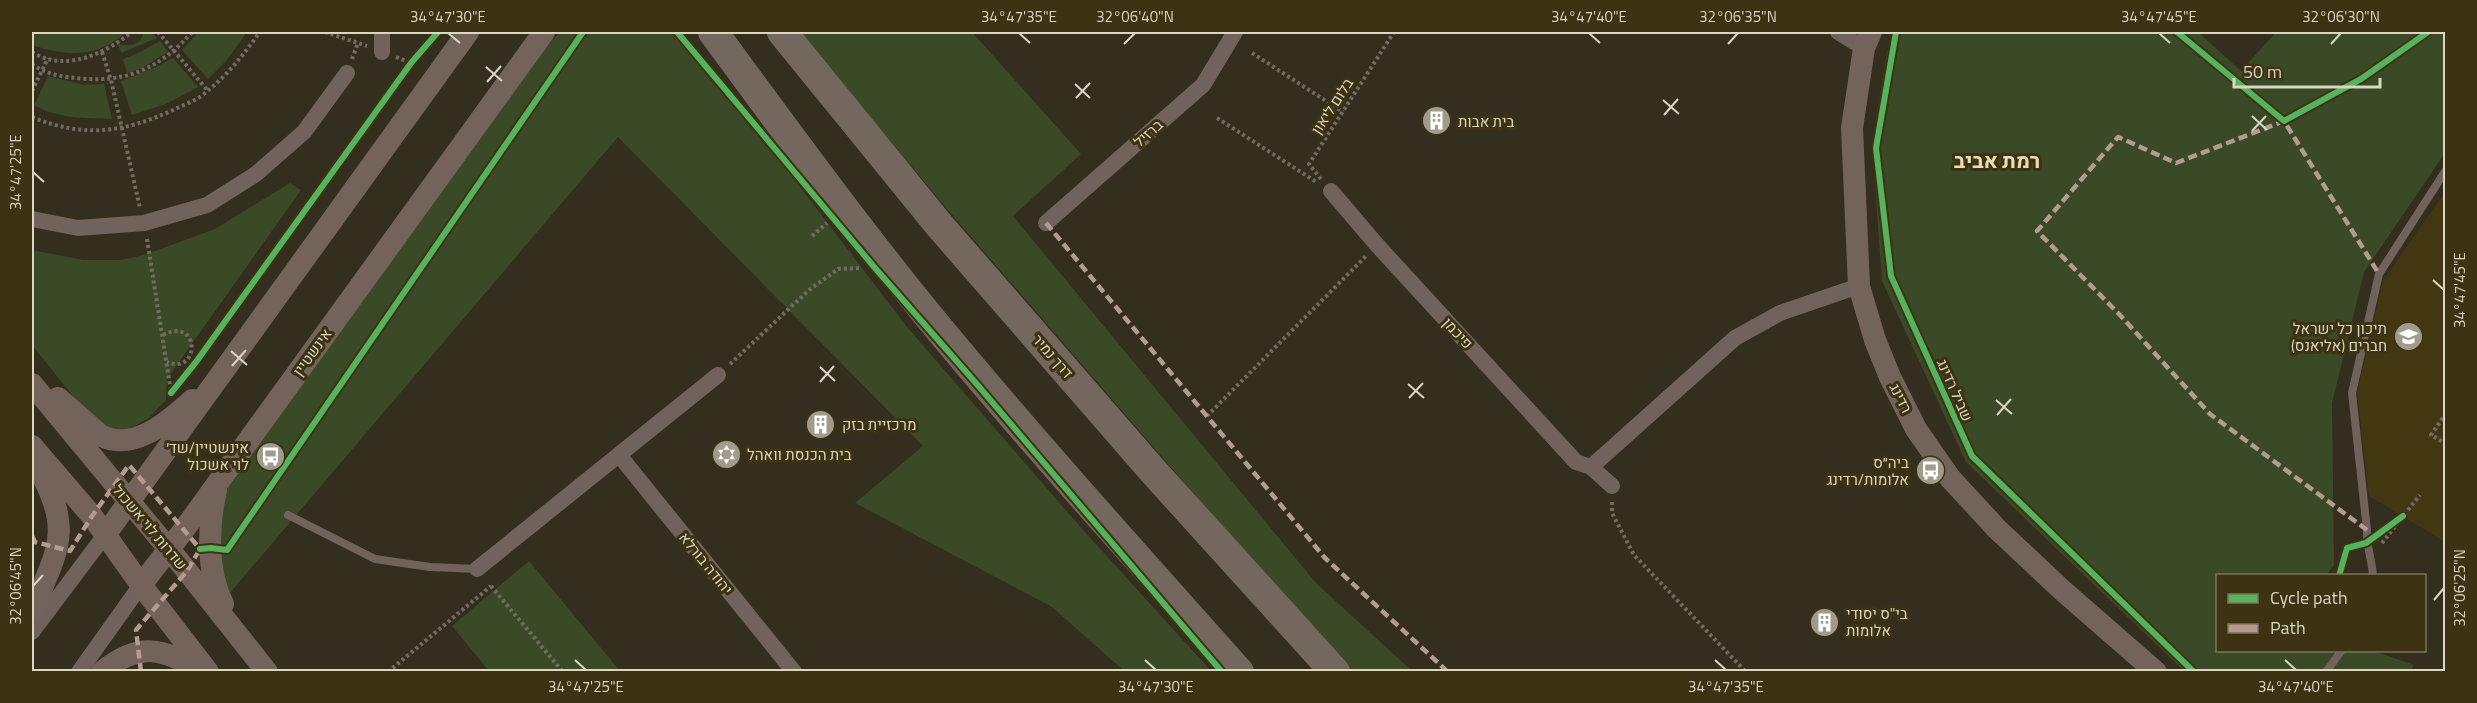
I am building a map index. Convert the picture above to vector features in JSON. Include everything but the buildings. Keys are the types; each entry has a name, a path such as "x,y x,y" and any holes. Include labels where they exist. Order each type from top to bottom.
{"highway":[{"path":"713,32 842,208 890,268 1102,518 1239,672"},
{"name":"דרך נמיר","path":"782,32 939,225 1153,471 1335,672"}],"street":[{"path":"382,32 382,52"},
{"path":"32,632 130,502 468,32"},
{"name":"אינשטיין","path":"79,672 544,32"},
{"name":"ברזיל","path":"1046,223 1203,85 1235,32"},
{"path":"1838,32 1868,40"},
{"name":"רדינג","path":"1868,40 1852,128 1859,286 1875,340 1890,377 1916,429 1950,478 1996,529 2156,672"},
{"path":"32,219 78,228 144,223 207,206 256,174 304,132 347,73"},
{"name":"פיכמן","path":"1331,191 1377,245 1576,462 1591,467 1612,486"},
{"path":"1591,467 1735,338 1780,313 1859,286"},
{"path":"32,374 100,435 119,441 149,433 167,422 232,358"},
{"path":"477,569 718,375"},
{"name":"שדרות לוי אשכול","path":"32,384 267,672"},
{"path":"32,446 105,535 208,672"},
{"name":"יהודה בורלא","path":"619,455 794,672"},
{"path":"32,457 46,481 56,509 59,530 58,549 32,611"},
{"path":"221,476 216,489 211,521 212,578 239,638"},
{"path":"102,672 114,661 140,650 159,651 177,657 201,672"}],"lane":[{"path":"2373,574 2371,554 2366,543 2367,530 2352,393 2379,274 2445,170"},
{"path":"288,514 375,560 430,567 477,569"},
{"path":"2326,672 2341,652"}],"path":[{"path":"32,52 61,61 87,58 110,47 132,32"},
{"path":"158,32 208,91"},
{"path":"32,64 65,77 111,80 151,66 175,51 192,32"},
{"path":"32,117 63,128 112,130 156,118 208,91 235,65 260,32"},
{"path":"1252,53 1343,112"},
{"path":"32,91 48,58"},
{"path":"1217,118 1331,191"},
{"path":"1207,416 1377,245"},
{"path":"718,375 809,290 838,269 890,268"},
{"path":"163,335 170,332 181,332 186,334 192,344 191,355 183,363 172,365 167,362"},
{"path":"2445,413 2431,435 2445,444"},
{"path":"1612,486 1612,513 1634,555 1746,672"},
{"path":"2371,554 2420,495"},
{"path":"2366,543 2403,516"},
{"path":"477,569 562,672"},
{"path":"388,672 491,586"}],"shaded area":[{"name":"תיכון כל ישראל חברים (אליאנס)","path":"2445,192 2445,542 2369,496 2357,393 2383,281"}],"green space":[{"path":"32,32 127,32 104,47 93,51 70,53 32,45"},
{"path":"144,32 151,32 157,38 121,53 118,44 134,44 140,40"},
{"path":"199,32 247,32 227,60 208,79 182,50"},
{"path":"560,32 682,32 907,327 1084,531 1211,671 1124,671 1052,607 855,503 923,446 618,137 229,594 216,559 223,499 233,474 537,57"},
{"path":"799,32 972,32 1081,154 1013,216 1316,583 1412,671 1352,671 1293,608 954,217"},
{"path":"1895,32 2198,32 2241,71 2276,32 2445,32 2445,153 2364,272 2332,403 2334,565 2327,574 2216,574 2216,652 2377,652 2414,665 2411,671 2184,671 1966,462 1882,281 1872,143 1887,52"},
{"path":"160,41 168,52 142,68 127,73 123,59"},
{"path":"173,58 198,87 166,104 132,115 121,81"},
{"path":"48,76 84,85 104,84 112,119 62,115 34,105"},
{"path":"290,183 301,190 167,379 166,400 149,418 129,429 109,430 76,400 32,345 32,250 83,260 120,260 144,255 215,229"},
{"path":"529,561 620,671 489,671 452,626"}],"marked path":[{"path":"2367,530 2210,414 2119,314 2037,231 2118,137 2176,163 2284,121 2379,274"},
{"path":"1046,223 1325,558 1448,672"},
{"path":"32,536 35,542 70,551 129,465 200,549"},
{"path":"141,672 136,630 187,571 200,549"}],"cycle path":[{"path":"171,393 196,362 411,63 438,32"},
{"path":"200,549 227,550 583,32"},
{"path":"677,32 875,268 1222,672"},
{"name":"שביל רדינג","path":"1896,32 1876,148 1891,276 1972,456 2194,672"},
{"path":"2177,32 2284,121 2361,79 2428,32"},
{"path":"2340,574 2347,548 2366,543 2403,516"}],"place":[{"name":"בית אבות","path":"1437,121"},
{"name":"תיכון כל ישראל חברים (אליאנס)","path":"2408,337"},
{"name":"מרכזיית בזק","path":"821,424"},
{"name":"בית הכנסת וואהל","path":"726,454"},
{"name":"אינשטיין/שד׳ לוי אשכול","path":"270,456"},
{"name":"ביה״ס אלומות/רדינג","path":"1930,471"},
{"name":"בי\"ס יסודי אלומות","path":"1825,622"}],"district":[{"name":"רמת אביב","path":"1997,160"}]}
